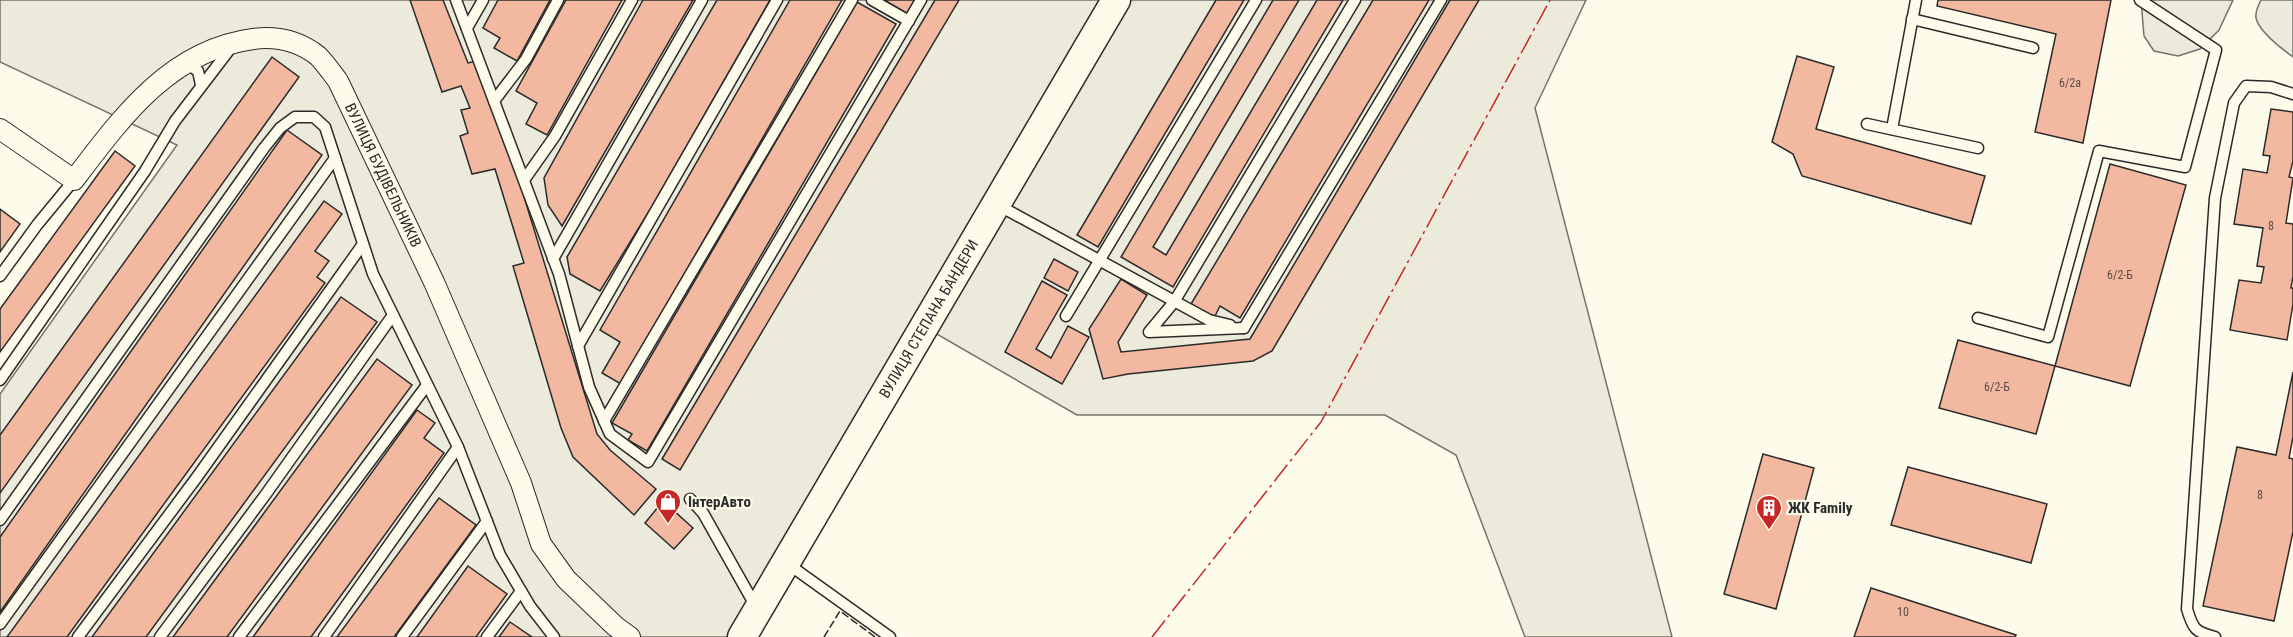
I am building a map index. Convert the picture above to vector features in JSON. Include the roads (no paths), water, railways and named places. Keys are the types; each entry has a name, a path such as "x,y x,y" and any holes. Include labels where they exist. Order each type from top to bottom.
{"main road":[{"name":"ВУЛИЦЯ СТЕПАНА БАНДЕРИ","path":"742,637 1116,0"}],"street":[{"name":"ВУЛИЦЯ БУДІВЕЛЬНИКІВ","path":"74,180 121,118 165,76 211,49 236,41 267,38 294,42 318,57 338,81 434,282 521,483 542,544 566,579 615,626 630,637"},
{"path":"0,129 74,180"}],"lane":[{"path":"456,0 553,259 589,387 610,434 648,462 921,0"},
{"path":"467,28 483,0"},
{"path":"494,101 526,59 558,0"},
{"path":"524,180 555,136 632,0"},
{"path":"553,259 702,0"},
{"path":"578,346 777,0"},
{"path":"604,421 852,0"},
{"path":"872,0 909,21"},
{"path":"1066,316 1256,0"},
{"path":"1244,328 1149,332 1174,302 1355,0"},
{"path":"1244,328 1441,0"},
{"path":"1892,129 1916,0"},
{"path":"1978,318 2048,337 2099,151 2185,167 2216,50 2140,0"},
{"path":"1912,19 2033,48"},
{"path":"0,380 145,171 175,121 236,41"},
{"path":"186,63 198,71 201,85"},
{"path":"2215,637 2200,633 2192,625 2187,609 2215,198 2234,103 2246,86 2271,87 2293,94"},
{"path":"0,520 280,128 295,117 314,117 325,127 373,274 458,447 500,555 521,591 554,637"},
{"path":"1867,124 1978,147"},
{"path":"0,624 335,158"},
{"path":"0,276 37,225 74,180"},
{"path":"996,204 1209,320 1244,328"},
{"path":"78,637 197,477 363,244"},
{"path":"160,637 266,495 393,315"},
{"path":"239,637 427,385"},
{"path":"324,637 458,447"},
{"path":"690,499 703,513 758,610"},
{"path":"402,637 487,521"},
{"path":"785,562 890,637"},
{"path":"488,637 521,591"}],"place":[{"name":"ІнтерАвто","path":"668,525"},
{"name":"ЖК Family","path":"1769,531"}]}
